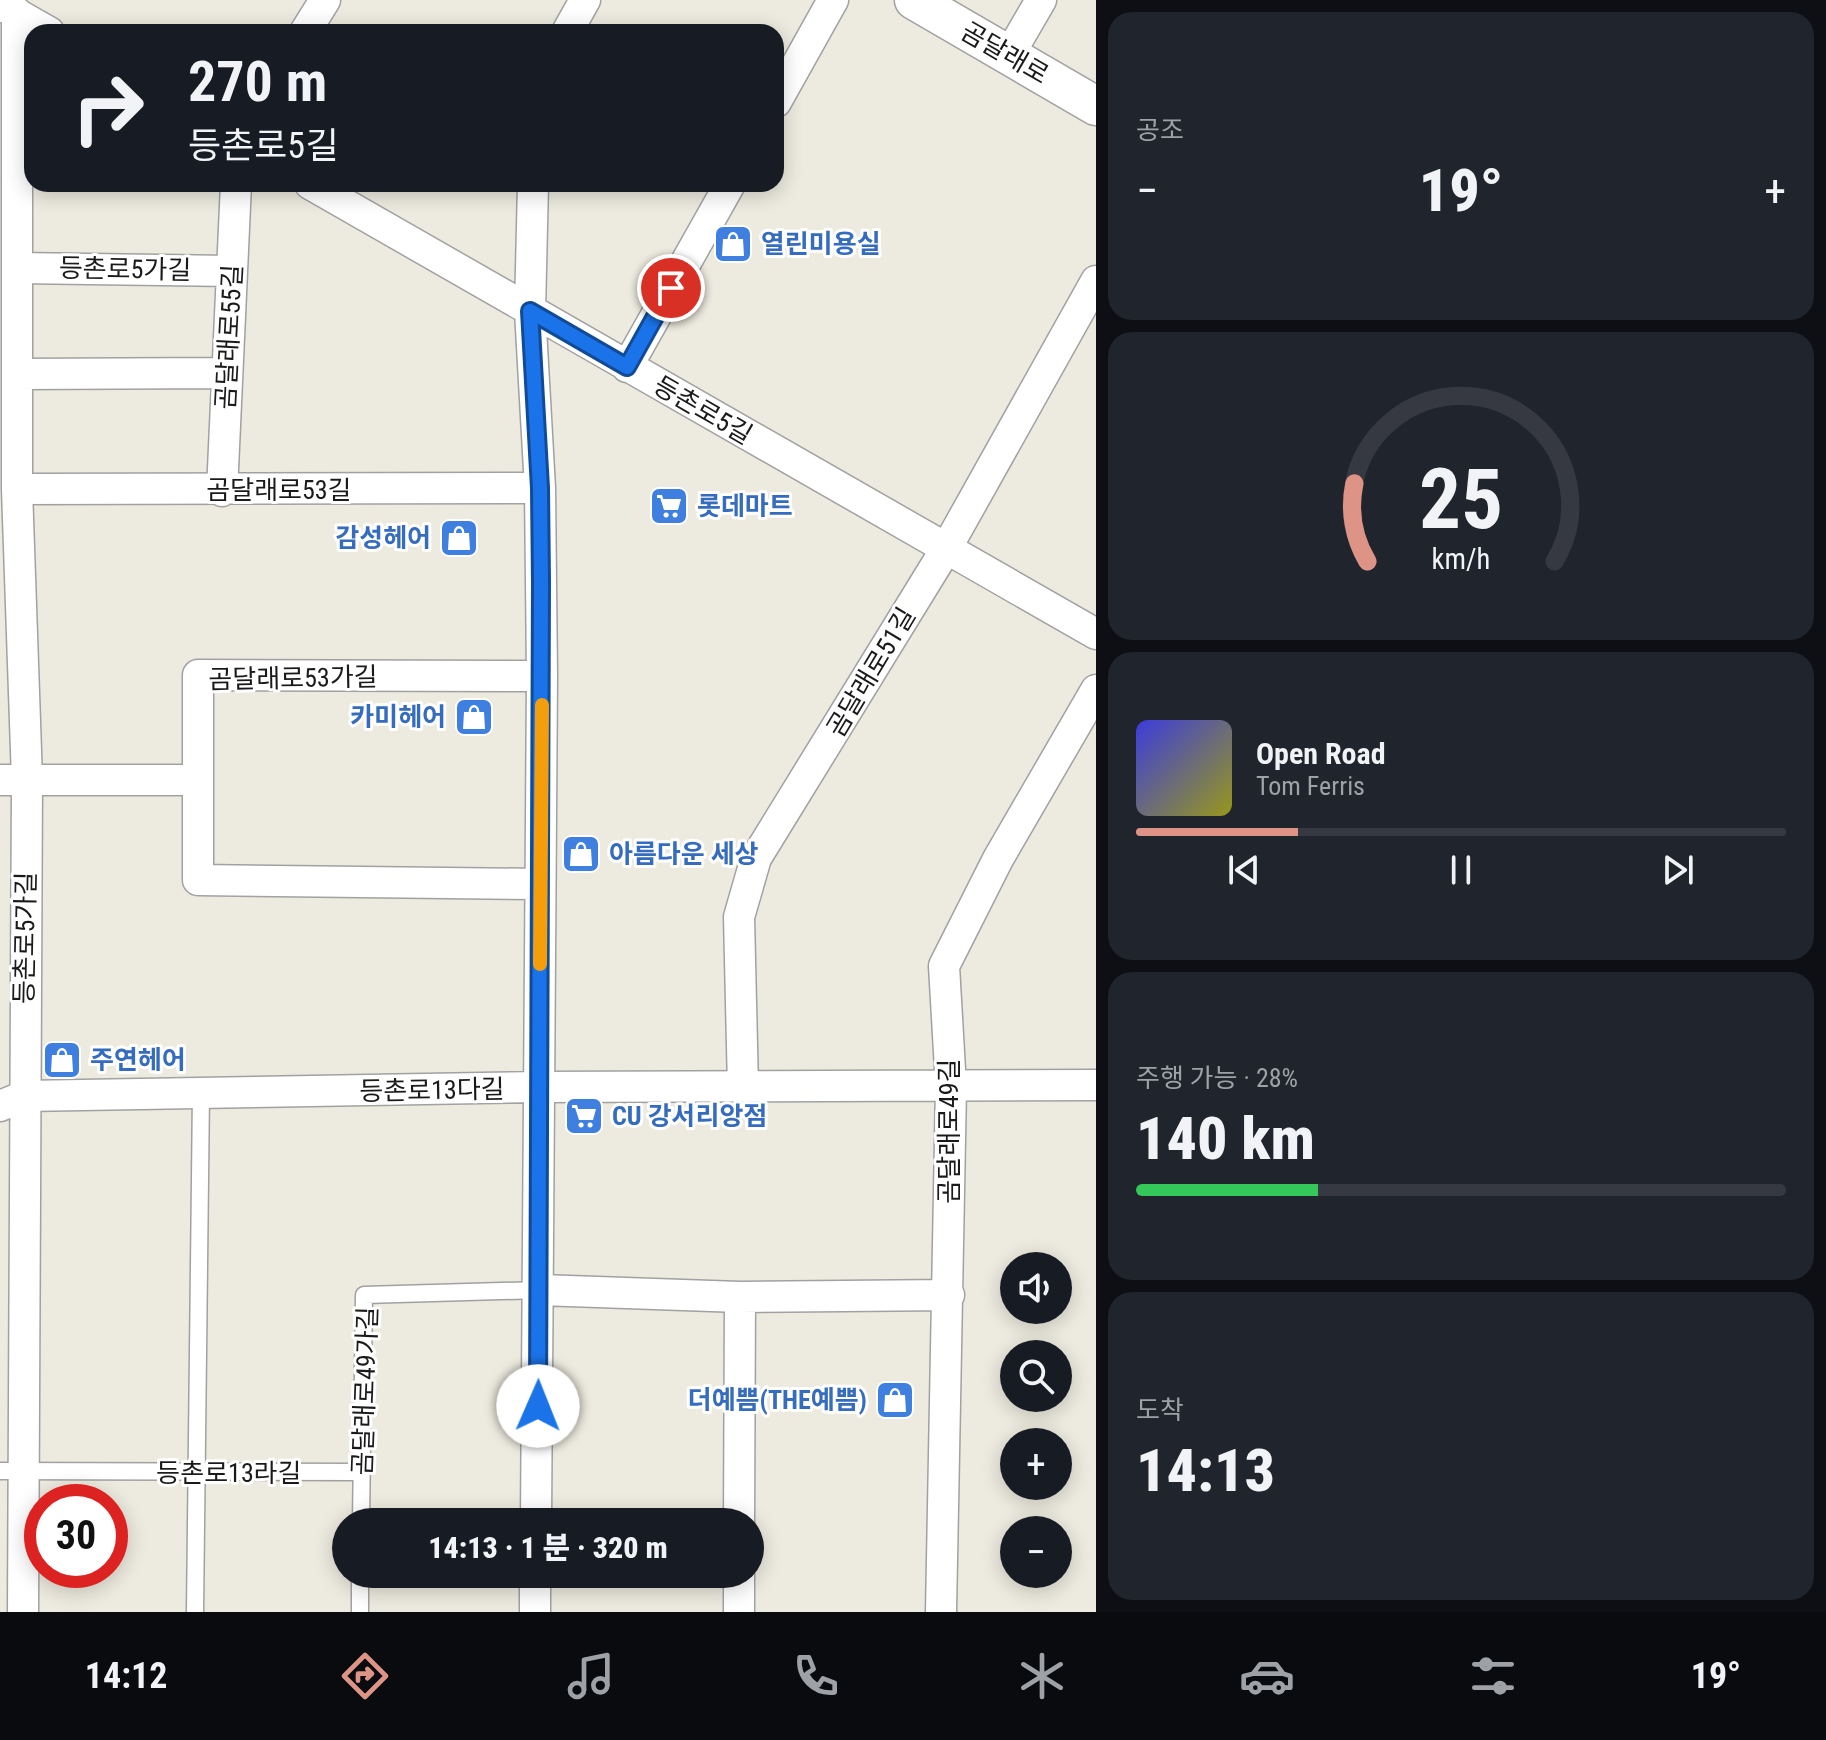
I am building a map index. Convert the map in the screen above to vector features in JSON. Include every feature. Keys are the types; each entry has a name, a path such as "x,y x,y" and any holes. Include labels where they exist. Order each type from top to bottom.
{"street":[{"path":"310,24 325,0"},
{"path":"572,24 585,0"},
{"path":"784,88 833,0"},
{"name":"곰달래로","path":"914,0 1096,106"},
{"path":"1009,55 1041,0"},
{"path":"9,8 36,24"},
{"name":"등촌로5가길","path":"9,8 17,268 17,374 9,406 17,489 12,1101"},
{"name":"곰달래로55길","path":"222,491 236,192"},
{"name":"등촌로5길","path":"324,192 1096,634"},
{"path":"533,192 530,311 540,488 542,676 536,1508"},
{"path":"627,367 725,192"},
{"name":"등촌로5가길","path":"17,268 232,271"},
{"name":"곰달래로51길","path":"743,1088 739,917 756,858 946,549 1096,281"},
{"path":"17,374 227,373"},
{"name":"곰달래로53길","path":"17,489 540,488"},
{"name":"곰달래로53가길","path":"540,884 198,880 196,780 198,675 542,676"},
{"name":"곰달래로49길","path":"941,1612 951,1087 944,966 998,859 1096,690"},
{"path":"14,780 196,780"},
{"name":"등촌로13다길","path":"12,1101 201,1092 539,1087 1096,1085"},
{"path":"12,1101 12,1472 23,1612"},
{"name":"곰달래로49가길","path":"540,1290 740,1297 949,1295"},
{"path":"739,1508 740,1297"},
{"path":"535,1588 535,1612"},
{"path":"739,1588 739,1612"}],"lane":[{"path":"195,1612 201,1092"},
{"name":"곰달래로49가길","path":"361,1508 364,1295 540,1290"},
{"name":"등촌로13라길","path":"12,1472 362,1472"},
{"path":"360,1588 360,1612"}],"slow traffic":[{"path":"540,964 542,705"}],"place":[{"name":"열린미용실","path":"733,244"},
{"name":"롯데마트","path":"669,506"},
{"name":"감성헤어","path":"459,538"},
{"name":"카미헤어","path":"474,717"},
{"name":"아름다운 세상","path":"581,854"},
{"name":"주연헤어","path":"62,1060"},
{"name":"CU 강서리앙점","path":"584,1116"},
{"name":"더예쁨(THE예쁨)","path":"895,1400"}],"route":[{"path":"538,1406 542,676 540,488 530,311 627,367 671,288"}]}
